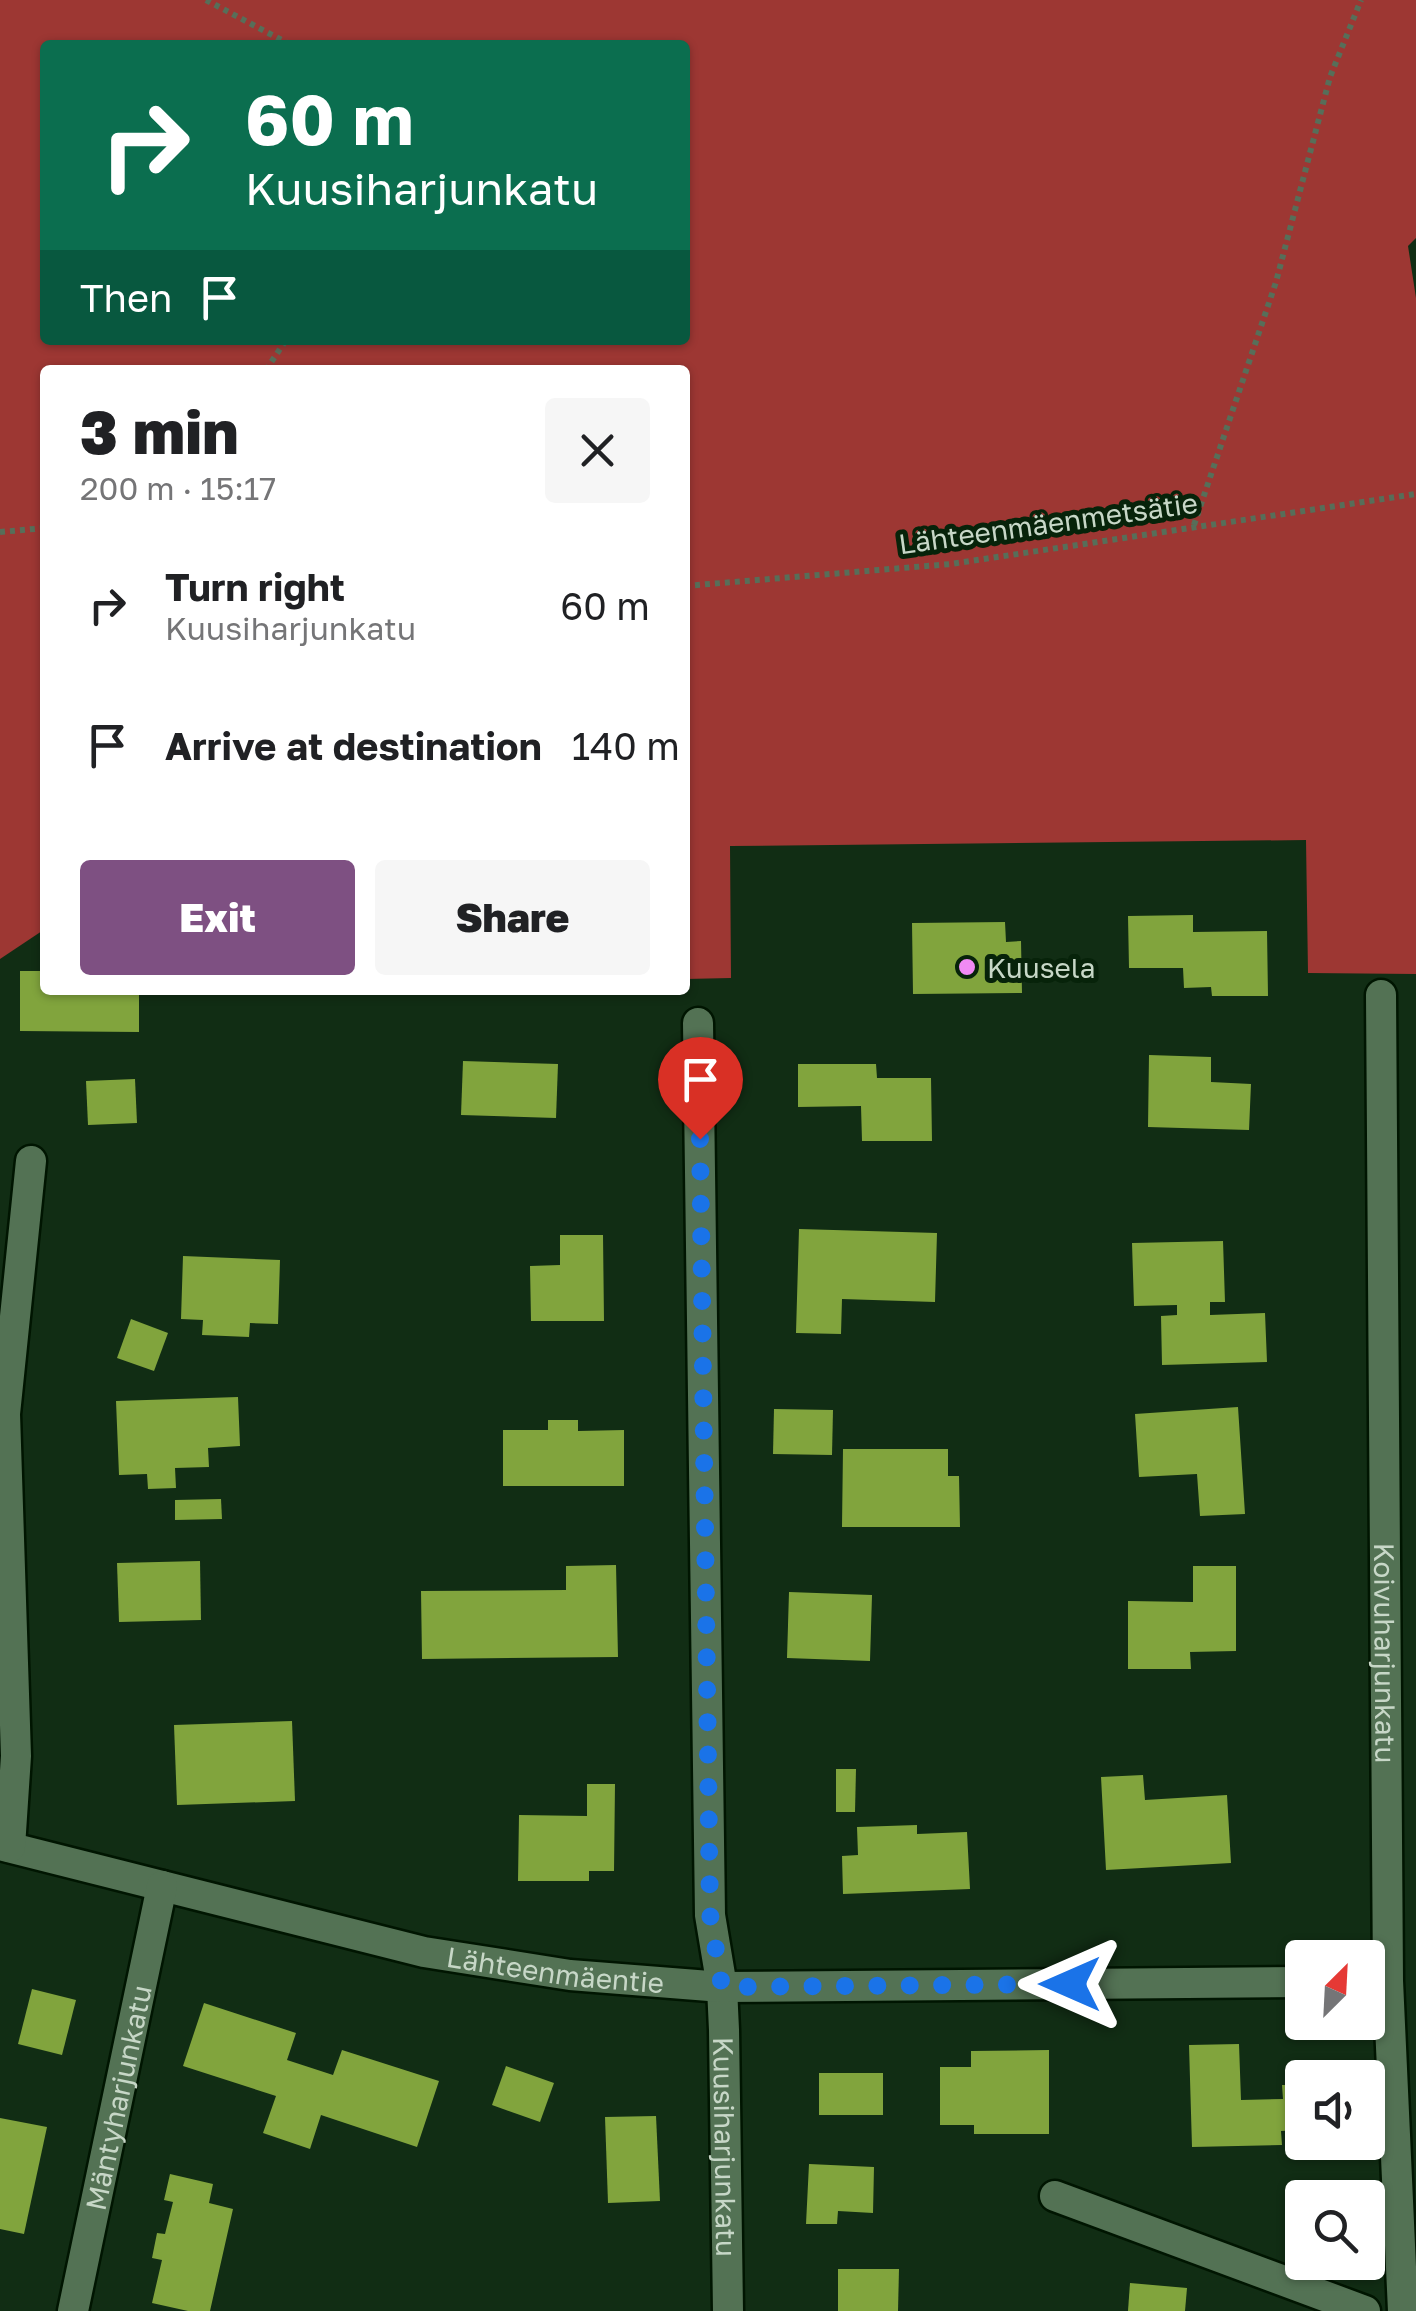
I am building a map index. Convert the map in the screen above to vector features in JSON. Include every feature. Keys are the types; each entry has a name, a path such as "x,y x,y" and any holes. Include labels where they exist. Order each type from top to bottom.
{"street":[{"name":"Koivuharjunkatu","path":"1381,995 1390,1981 1403,2311"},
{"name":"Kuusiharjunkatu","path":"698,1023 710,1914 722,1987 728,2311"},
{"path":"5,1846 16,1756 5,1414 31,1161"},
{"name":"Lähteenmäentie","path":"5,1846 440,1954 570,1974 722,1987 1285,1982"},
{"name":"Mäntyharjunkatu","path":"73,2311 162,1886"},
{"path":"1055,2196 1365,2311"}],"path":[{"path":"206,0 282,40"},
{"path":"1194,525 1276,282 1330,78 1361,0"},
{"name":"Lähteenmäenmetsätie","path":"690,586 950,564 1416,494"},
{"path":"0,532 40,528"}],"shaded area":[{"path":"0,0 1416,0 1416,238 1408,246 1416,298 1416,974 1308,973 1306,840 730,846 731,978 690,979 690,365 40,365 40,932 0,959"}],"building":[{"path":"1193,915 1193,932 1267,931 1268,996 1212,996 1211,987 1184,988 1183,968 1129,968 1128,916"},
{"name":"Kuusela","path":"1005,922 1006,942 1021,941 1022,993 913,994 912,923"},
{"path":"20,971 40,971 40,995 139,995 139,1032 20,1031"},
{"path":"1149,1055 1211,1057 1211,1082 1251,1084 1249,1130 1148,1127"},
{"path":"463,1061 558,1064 556,1118 461,1115"},
{"path":"798,1064 876,1064 877,1078 931,1078 932,1141 862,1141 861,1106 798,1107"},
{"path":"135,1079 137,1123 88,1125 86,1081"},
{"path":"799,1229 937,1233 935,1302 842,1299 841,1334 796,1333"},
{"path":"560,1235 603,1235 604,1321 531,1321 530,1266 560,1265"},
{"path":"1223,1241 1225,1302 1210,1302 1210,1315 1265,1313 1267,1362 1162,1365 1161,1316 1177,1315 1177,1305 1134,1306 1132,1243"},
{"path":"183,1256 280,1260 278,1324 250,1323 249,1337 202,1335 203,1320 181,1319"},
{"path":"131,1319 168,1333 154,1371 117,1358"},
{"path":"238,1397 240,1446 208,1448 209,1467 175,1468 176,1488 148,1489 147,1474 119,1475 116,1401"},
{"path":"1238,1407 1245,1514 1200,1516 1197,1474 1139,1477 1135,1414"},
{"path":"774,1409 833,1410 832,1455 773,1454"},
{"path":"548,1420 578,1420 578,1431 624,1430 624,1486 503,1486 503,1430 548,1430"},
{"path":"843,1449 948,1449 948,1476 959,1476 960,1527 842,1527"},
{"path":"221,1499 222,1519 175,1520 175,1500"},
{"path":"200,1561 201,1620 119,1622 117,1563"},
{"path":"616,1565 618,1657 422,1659 421,1591 566,1590 566,1566"},
{"path":"1193,1566 1236,1566 1236,1651 1190,1652 1191,1669 1128,1669 1128,1601 1193,1602"},
{"path":"789,1592 872,1595 870,1661 787,1658"},
{"path":"292,1721 295,1801 177,1805 174,1725"},
{"path":"836,1769 856,1769 855,1812 836,1812"},
{"path":"1143,1775 1145,1800 1227,1795 1231,1863 1106,1870 1101,1777"},
{"path":"587,1784 615,1784 614,1871 589,1871 589,1881 518,1881 519,1815 587,1816"},
{"path":"917,1825 917,1834 967,1832 970,1889 843,1894 842,1856 858,1855 857,1827"},
{"path":"32,1989 76,2000 62,2055 18,2044"},
{"path":"204,2003 296,2033 287,2060 333,2075 342,2050 439,2081 417,2147 321,2115 310,2149 263,2133 276,2096 183,2066"},
{"path":"1239,2044 1241,2100 1283,2099 1285,2085 1282,2145 1192,2147 1189,2045"},
{"path":"1049,2050 1049,2134 974,2134 974,2125 940,2125 940,2067 971,2067 971,2051"},
{"path":"506,2066 554,2083 540,2122 492,2105"},
{"path":"819,2073 883,2073 883,2115 819,2115"},
{"path":"656,2116 660,2201 608,2203 605,2117"},
{"path":"0,2118 47,2127 24,2234 0,2229"},
{"path":"809,2164 874,2167 873,2213 838,2211 837,2224 806,2224"},
{"path":"170,2174 213,2184 209,2203 233,2209 210,2311 188,2311 152,2303 162,2260 152,2258 157,2233 165,2234 173,2202 164,2200"},
{"path":"838,2269 899,2269 898,2311 838,2311"},
{"path":"1130,2283 1187,2288 1185,2311 1128,2311"}],"place":[{"name":"Kuusela","path":"967,967"}],"route":[{"path":"700,1139 710,1914 722,1987 1070,1984"}]}
